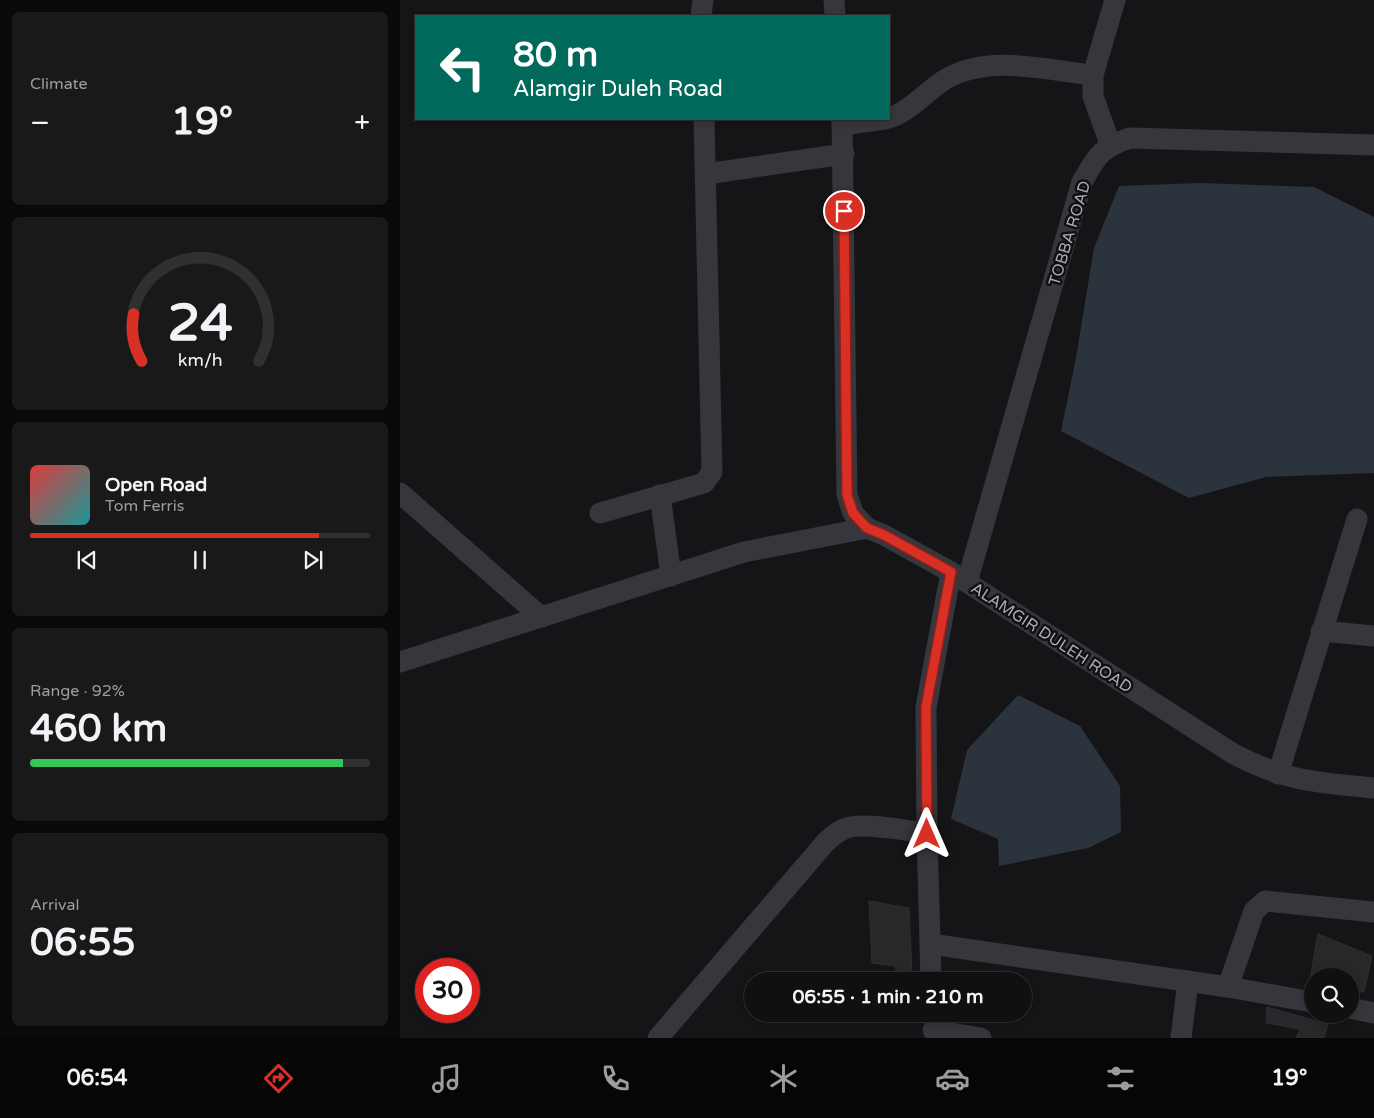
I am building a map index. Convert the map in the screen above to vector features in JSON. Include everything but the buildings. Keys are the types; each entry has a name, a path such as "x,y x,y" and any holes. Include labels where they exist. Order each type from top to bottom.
{"street":[{"path":"700,15 703,0"},
{"path":"834,0 835,15"},
{"path":"1114,0 1093,75 1092,96 1110,144 1130,138 1374,145"},
{"path":"890,117 904,110 945,80 962,71 978,67 997,65 1093,75"},
{"path":"600,513 704,483 712,472 704,120"},
{"path":"842,122 871,120"},
{"name":"ALAMGIR DULEH ROAD","path":"842,122 844,154 847,495 853,513 867,528 884,535 959,577 1232,752 1278,774 1299,780 1374,788"},
{"name":"TOBBA ROAD","path":"932,972 927,834 926,707 959,577 1082,182 1097,156 1110,144"},
{"path":"706,174 844,154"},
{"path":"400,492 541,617"},
{"path":"660,495 671,576"},
{"path":"1278,774 1357,518"},
{"path":"400,662 744,552 867,528"},
{"path":"1321,631 1374,636"},
{"path":"658,1038 835,834 848,827 862,826 927,834"},
{"path":"1228,986 1254,911 1265,901 1374,912"},
{"path":"931,944 1228,986 1304,1000"},
{"path":"1181,1038 1188,981"},
{"path":"1359,1010 1374,1013"},
{"path":"933,1027 981,1038"}],"shaded area":[{"path":"1200,183 1314,187 1374,217 1374,473 1266,477 1189,498 1061,431 1076,358 1094,248 1119,186"},
{"path":"1018,695 1080,726 1120,786 1121,832 1088,848 999,866 998,839 951,819 967,750"}],"route":[{"path":"844,211 847,495 853,513 867,528 884,535 951,572 926,707 927,834"}]}
